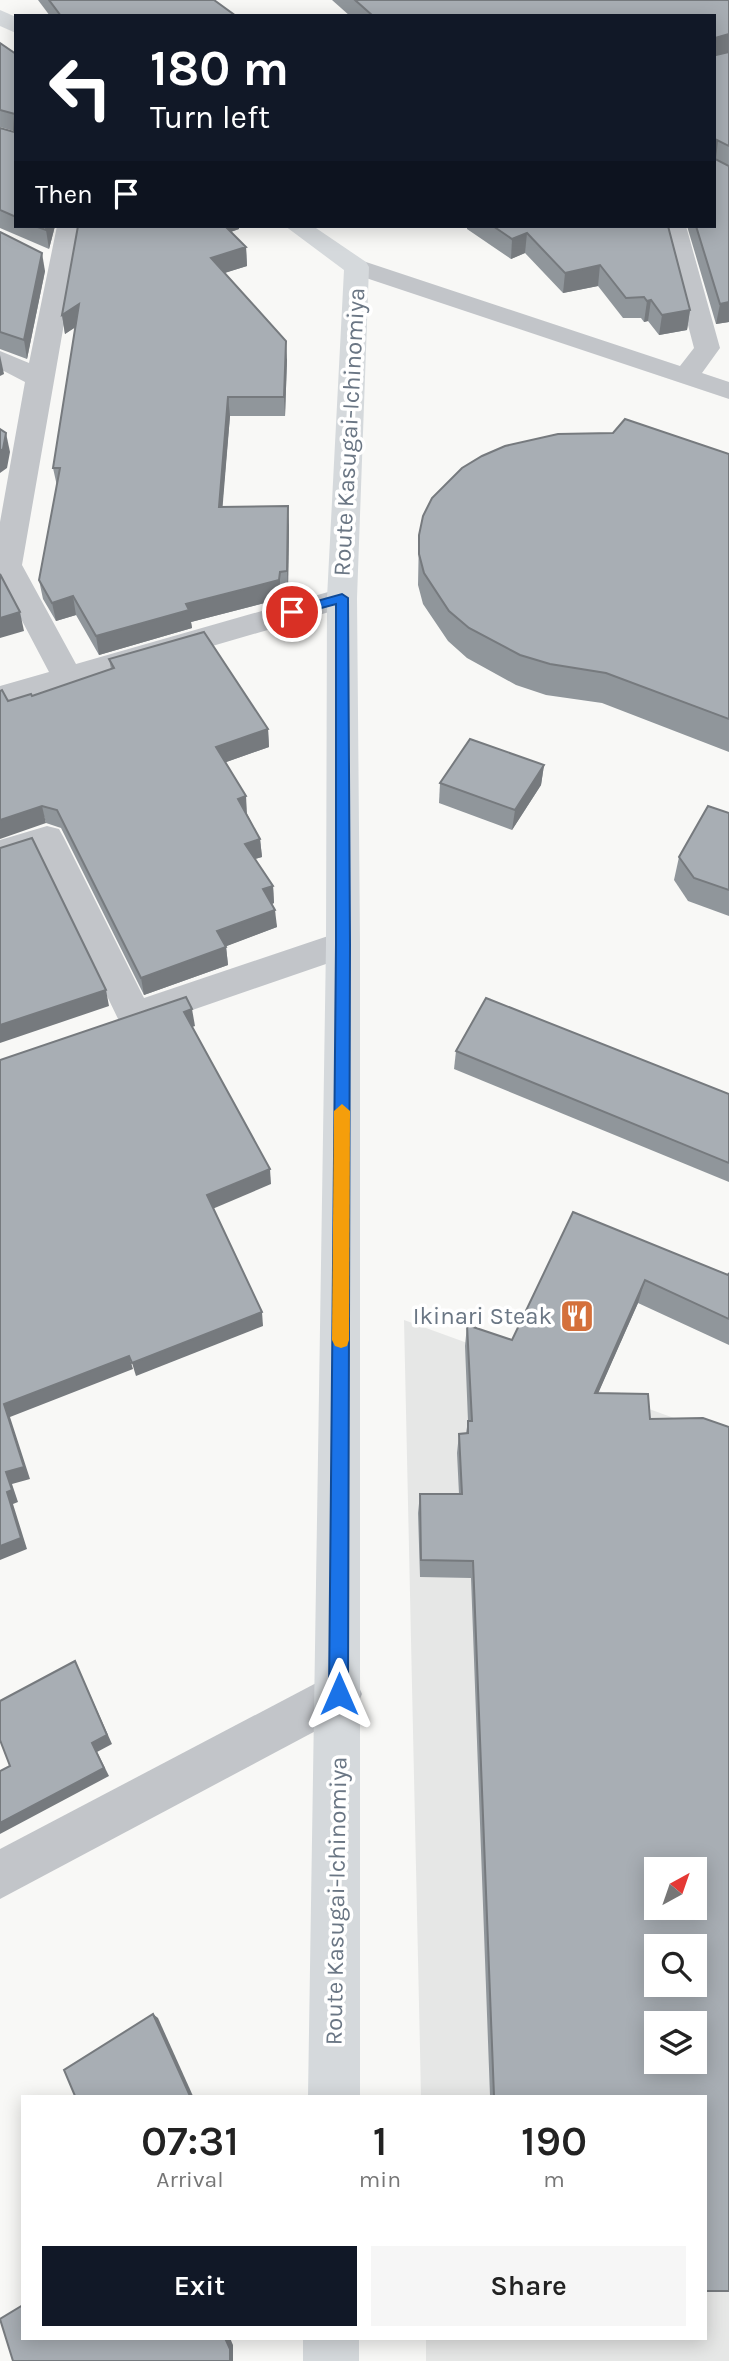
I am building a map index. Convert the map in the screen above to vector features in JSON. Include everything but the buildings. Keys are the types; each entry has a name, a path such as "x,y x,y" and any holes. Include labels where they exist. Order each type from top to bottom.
{"main road":[{"name":"Route Kasugai-Ichinomiya","path":"300,228 357,267 342,598 339,1694 334,2095"},
{"path":"331,2340 331,2361"}],"street":[{"path":"67,676 4,563 39,379 49,261 68,228"},
{"path":"675,228 707,348 686,377"},
{"path":"357,267 729,391"},
{"path":"0,359 39,379"},
{"path":"0,697 342,598"},
{"path":"0,853 47,838 134,1015"},
{"path":"97,1028 343,944"},
{"path":"0,1875 339,1694"}],"shaded area":[{"path":"404,1320 729,1438 729,2361 426,2361 426,2340 707,2340 707,2095 421,2095"}],"slow traffic":[{"path":"341,1340 342,1111"}],"place":[{"name":"Ikinari Steak","path":"577,1316"}],"route":[{"path":"292,612 342,598 339,1694"}]}
